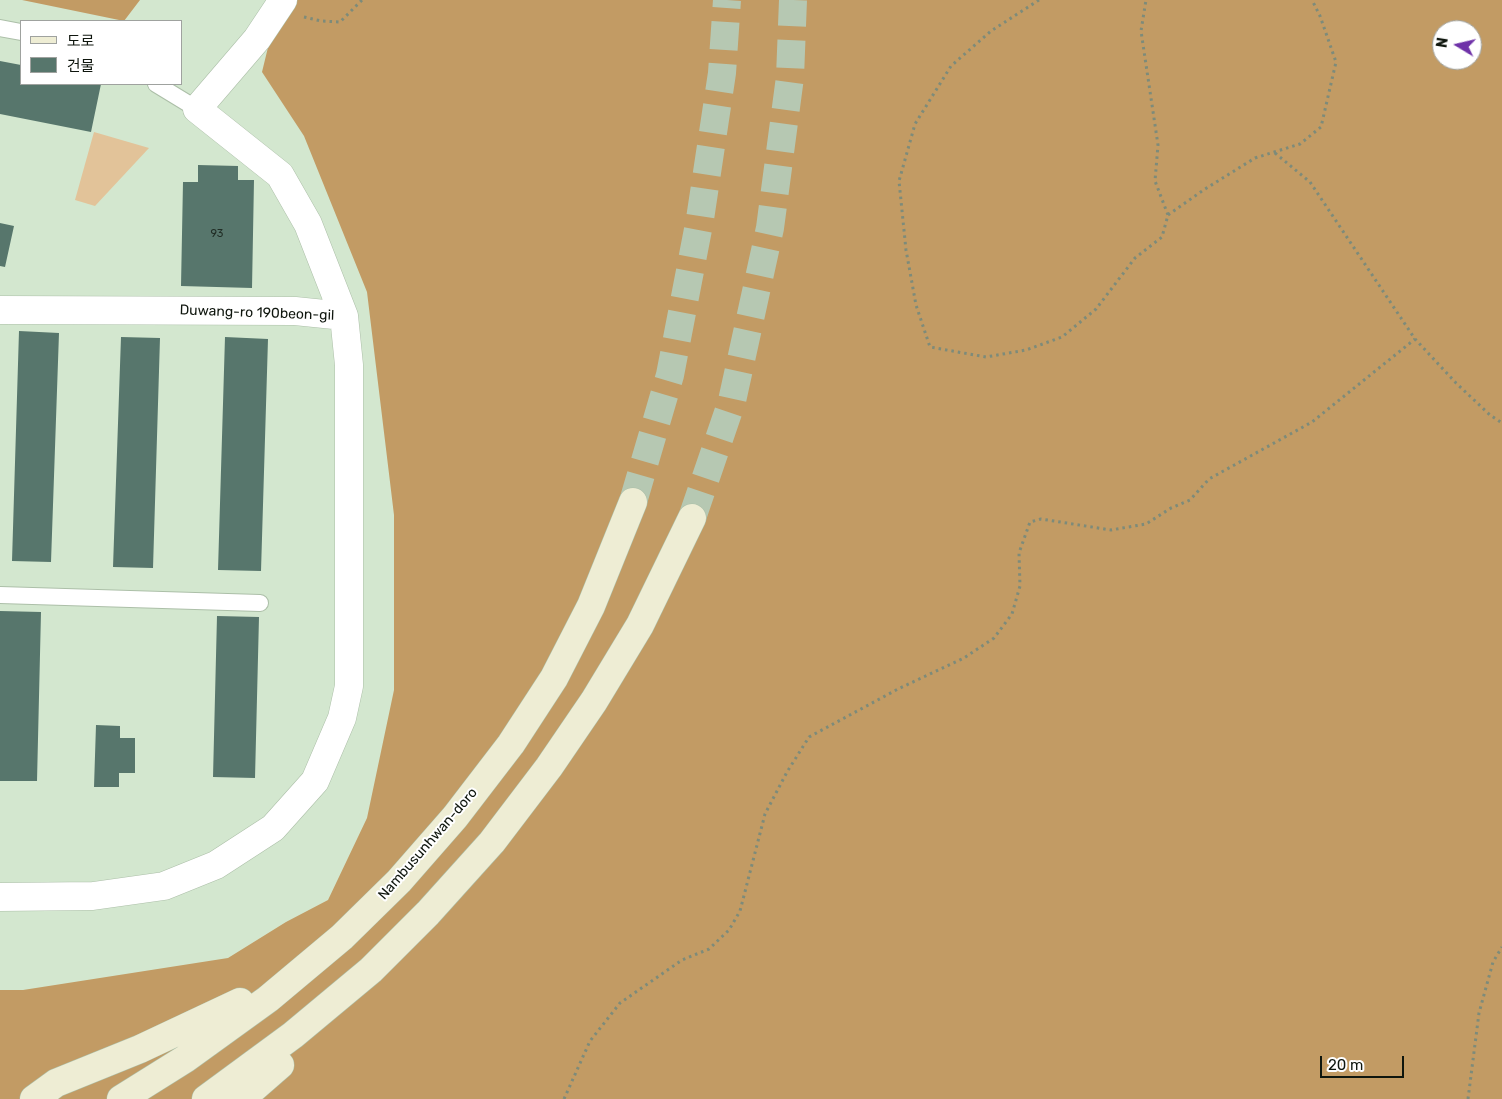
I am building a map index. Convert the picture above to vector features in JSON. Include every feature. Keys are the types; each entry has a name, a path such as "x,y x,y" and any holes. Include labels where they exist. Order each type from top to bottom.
{"main road":[{"name":"Nambusunhwan-doro","path":"121,1099 185,1059 268,999 342,937 399,880 455,818 512,744 554,678 586,614 633,502"},
{"path":"241,1099 282,1063 366,981 492,842 549,767 594,701 640,625 692,518"},
{"path":"206,1099 294,1035 329,1006 371,970 428,913"},
{"path":"34,1099 56,1083 148,1046 249,997 294,971 342,937"}],"street":[{"path":"197,109 257,39 292,7"},
{"name":"Duwang-ro 190beon-gil","path":"0,310 295,311 344,316 308,224 280,175 197,109"},
{"path":"0,897 93,896 164,886 216,865 273,828 314,781 342,718 349,686 349,365 344,316"}],"lane":[{"path":"0,28 20,32"},
{"path":"158,85 197,109"},
{"path":"0,595 260,603"}],"path":[{"path":"292,7 305,18 340,22 362,0"},
{"path":"1039,0 991,31 951,66 915,124 899,181 906,250 916,304 930,347 986,357 1026,350 1062,338 1096,309 1135,258 1162,237 1168,214 1155,181 1158,146 1140,31 1146,0"},
{"path":"1168,214 1205,188 1255,158 1300,144 1321,127 1336,62 1320,16 1312,0"},
{"path":"1275,153 1310,182 1416,339 1456,383 1490,415 1502,423"},
{"path":"564,1099 590,1040 620,1002 682,960 709,949 729,930 740,911 765,814 808,737 898,689 964,658 994,638 1012,614 1020,586 1019,553 1030,522 1041,519 1111,530 1146,524 1171,508 1190,500 1209,479 1312,422 1416,339"},
{"path":"1468,1099 1479,1013 1493,962 1502,947"}],"shaded area":[{"path":"22,0 140,0 125,20"},
{"path":"296,0 1502,0 1502,1099 0,1099 0,990 23,990 228,958 286,922 328,900 367,818 394,690 394,515 367,292 304,136 262,72 272,31"},
{"path":"94,132 149,148 95,206 75,200"}],"building":[{"path":"0,61 20,65 20,85 101,85 91,132 0,114"},
{"path":"198,165 238,166 238,180 254,180 252,288 181,286 183,182 198,182"},
{"path":"0,223 14,226 5,267 0,266"},
{"path":"19,331 59,333 51,562 12,561"},
{"path":"121,337 160,338 153,568 113,567"},
{"path":"225,337 268,339 261,571 218,570"},
{"path":"0,611 41,612 37,781 0,781"},
{"path":"217,616 259,617 255,778 213,777"},
{"path":"96,725 120,726 120,738 135,738 135,773 119,773 119,787 94,787"}],"tunnel":[{"path":"633,502 670,375 700,219 722,73 727,0"},
{"path":"692,518 732,401 770,228 790,77 793,0"}]}
